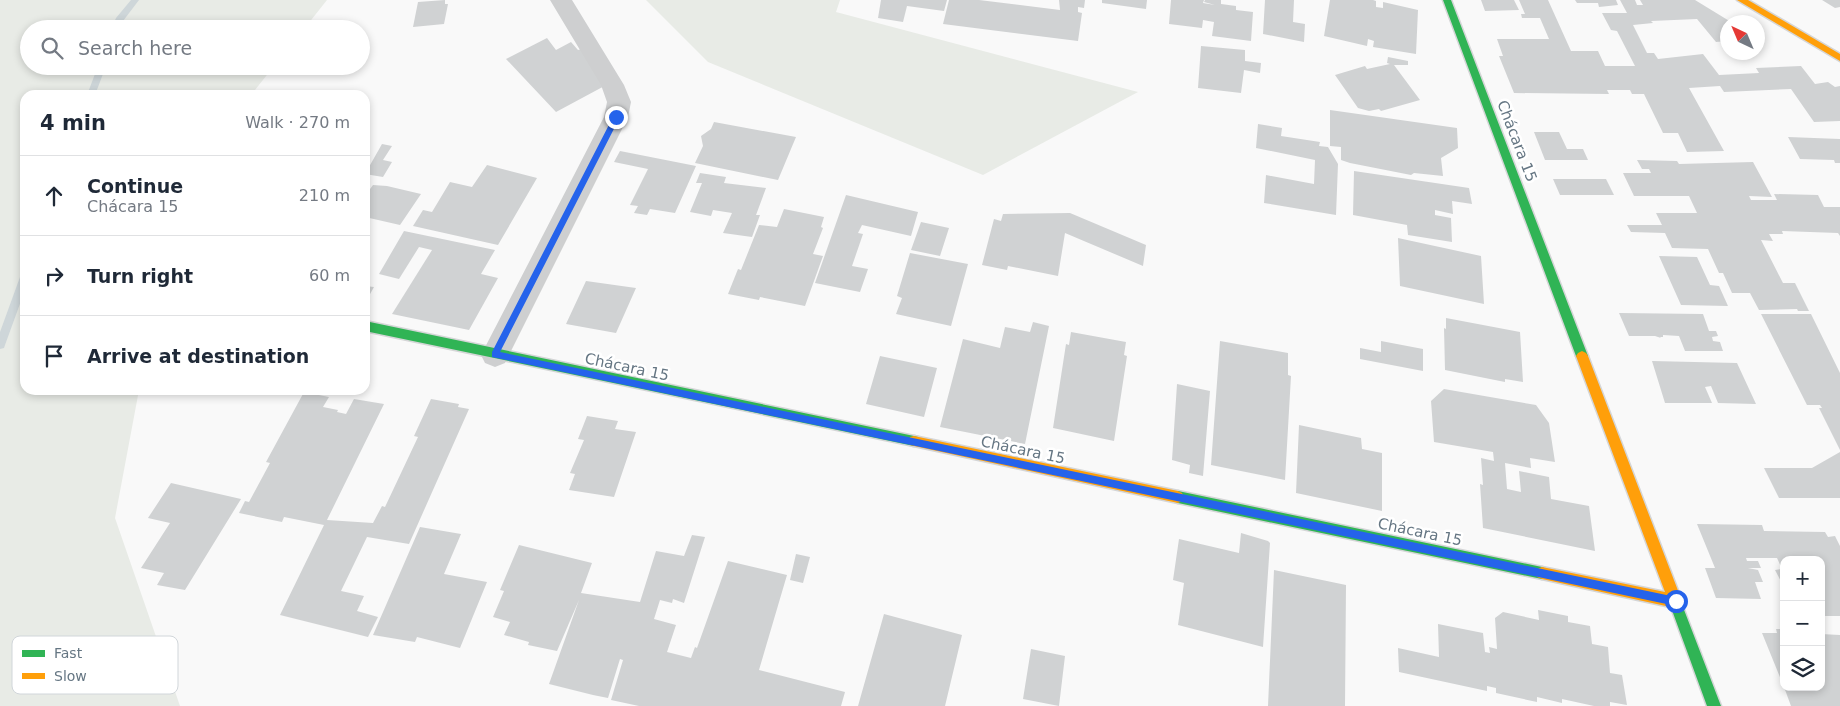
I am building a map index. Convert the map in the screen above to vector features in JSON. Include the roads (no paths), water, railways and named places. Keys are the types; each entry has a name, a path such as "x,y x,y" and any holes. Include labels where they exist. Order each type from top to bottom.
{"street":[{"path":"495,354 616,117 619,102 612,85 561,0"},
{"name":"Chácara 15","path":"1447,0 1676,601 1714,706"},
{"path":"1742,0 1840,58"},
{"name":"Chácara 15","path":"370,327 1676,601"}],"waterway":[{"path":"119,20 135,0"},
{"path":"93,90 99,75"},
{"path":"0,345 20,291"}]}
